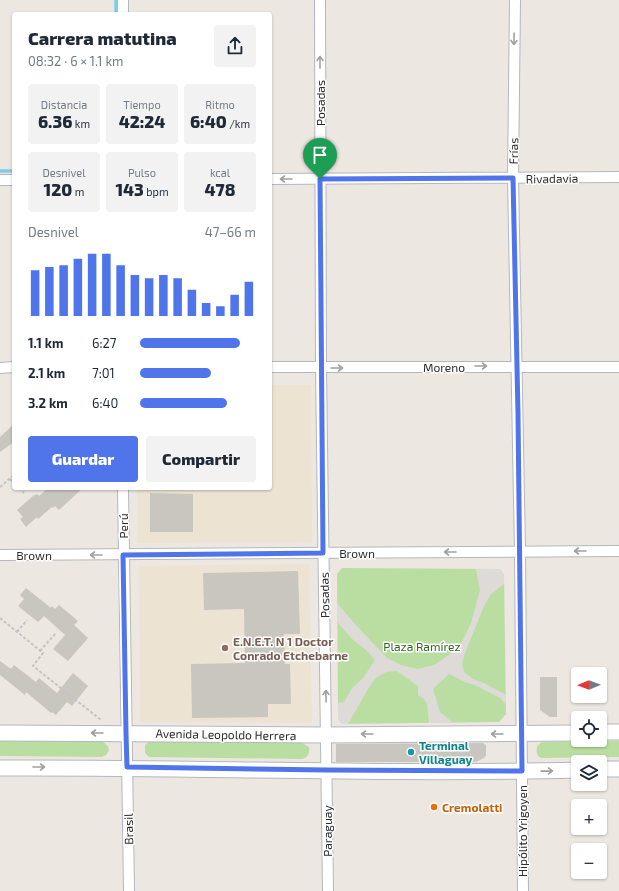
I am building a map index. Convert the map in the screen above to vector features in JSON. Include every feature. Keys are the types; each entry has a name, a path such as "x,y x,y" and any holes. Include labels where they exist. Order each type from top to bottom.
{"street":[{"path":"123,0 123,12"},
{"name":"Posadas","path":"320,0 321,368 326,735"},
{"name":"Frías","path":"515,0 513,178 522,734"},
{"name":"Rivadavia","path":"272,179 619,177"},
{"path":"0,180 12,180"},
{"path":"0,368 12,367"},
{"name":"Moreno","path":"272,367 619,367"},
{"name":"Perú","path":"121,733 123,490"},
{"name":"Brown","path":"0,555 619,551"},
{"name":"Avenida Leopoldo Herrera","path":"0,732 326,735 571,733"},
{"path":"607,732 619,732"},
{"path":"121,733 127,767"},
{"name":"Hipólito Yrigoyen","path":"522,734 523,891"},
{"path":"326,735 327,770"},
{"path":"0,768 127,767 327,770 571,770"},
{"name":"Brasil","path":"127,767 128,891"},
{"path":"607,769 619,769"},
{"name":"Paraguay","path":"327,770 328,891"}],"path":[{"path":"0,487 10,479"},
{"path":"21,490 24,493"},
{"path":"0,618 43,653 33,666 121,733"},
{"path":"17,632 27,620"},
{"path":"40,651 56,633"}],"shaded area":[{"path":"272,385 311,385 312,542 138,543 137,490 272,490"},
{"name":"E.N.E.T. N 1 Doctor Conrado Etchebarne","path":"309,564 312,723 140,722 139,566"},
{"path":"476,569 500,569 504,575 504,584 491,594 484,606 462,663 464,672 473,679 506,695 506,705 500,698 449,674 433,689 440,712 453,723 429,723 427,704 424,699 418,695 418,686 397,671 386,672 376,678 348,724 342,724 338,719 338,703 344,702 352,688 363,678 375,660 366,650 352,639 337,622 337,603 387,658 401,665 417,669 434,665 459,648 471,623 480,590"}],"green space":[{"name":"Plaza Ramírez","path":"342,568 500,569 504,575 506,714 499,722 342,724 338,719 337,574"},
{"path":"0,741 102,741 108,746 109,750 106,755 102,757 0,756"},
{"path":"150,741 302,743 309,747 309,751 308,755 302,759 149,757 145,753 145,745"},
{"path":"607,741 619,741 619,757 607,757 607,755 571,755 571,758 542,758 539,757 537,750 537,746 542,742 571,742 571,747 607,747"}],"building":[{"path":"12,426 12,443 0,452 0,437"},
{"path":"46,490 81,490 59,510 55,506 53,508 52,507 38,519 37,517 26,527 20,519 23,517 17,510 33,496 37,494 39,496"},
{"path":"150,493 193,494 193,532 150,532"},
{"path":"298,571 300,634 284,634 285,664 290,664 291,704 268,704 268,717 192,718 191,664 245,663 244,609 204,610 203,573"},
{"path":"26,588 51,608 52,606 55,609 59,605 78,621 74,625 88,638 68,661 53,649 65,635 44,616 38,622 18,606 24,599 20,595"},
{"path":"0,661 11,669 14,665 36,682 39,678 57,693 73,673 88,686 72,706 67,702 56,715 52,712 51,713 26,692 25,695 0,675"},
{"path":"540,677 557,677 557,717 550,717 540,710"},
{"name":"Terminal Villaguay","path":"483,743 486,745 486,755 484,758 476,762 336,762 336,744"}],"waterway":[{"path":"116,1 116,12"},
{"path":"0,171 12,171"}],"place":[{"name":"E.N.E.T. N 1 Doctor Conrado Etchebarne","path":"225,648"},
{"name":"Terminal Villaguay","path":"411,752"},
{"name":"Cremolatti","path":"434,807"}],"route":[{"path":"513,178 518,413 522,771 127,767 123,555 323,553 320,179 513,178"}]}
